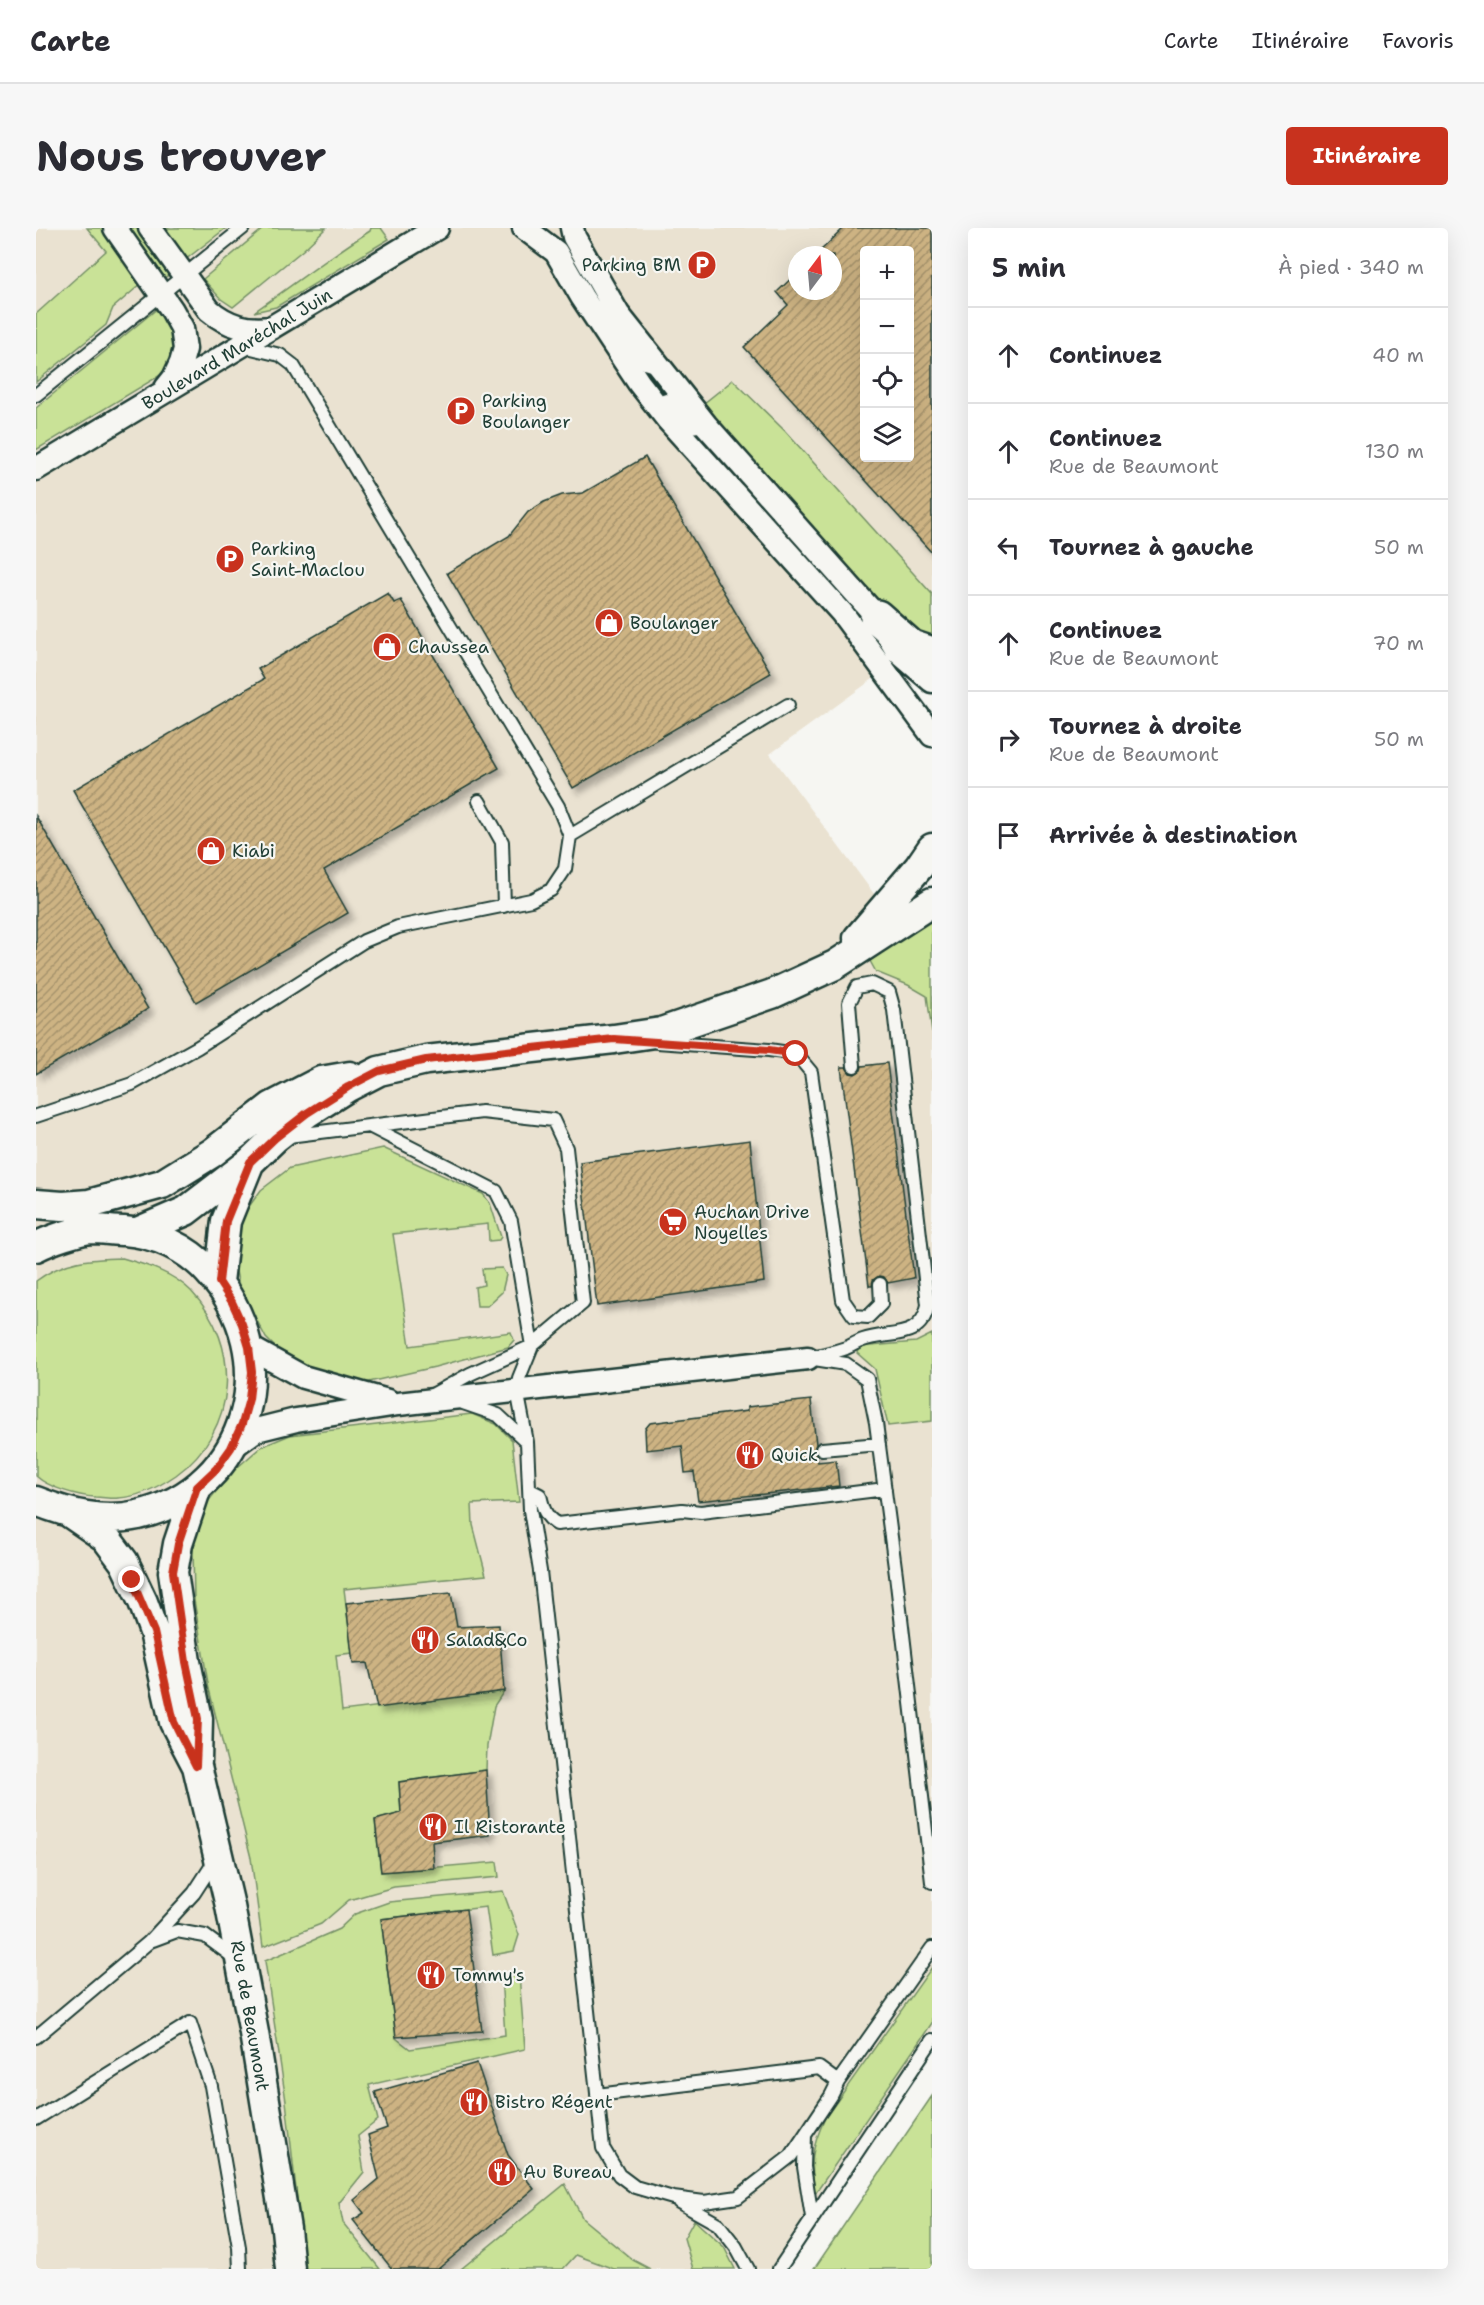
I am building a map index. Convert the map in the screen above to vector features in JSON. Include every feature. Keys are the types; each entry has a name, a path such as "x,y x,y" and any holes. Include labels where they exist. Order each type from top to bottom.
{"highway":[{"path":"877,617 911,647 932,654"}],"street":[{"path":"115,228 182,328 185,349 181,363 174,378 161,393"},
{"path":"150,228 209,310 221,320 243,328 257,330 272,327"},
{"name":"Boulevard Maréchal Juin","path":"36,469 437,228"},
{"path":"524,228 556,252 639,383 668,420 842,612 932,735"},
{"path":"572,228 574,237 618,314 706,425 877,617 897,651 932,681"},
{"path":"835,965 919,867 932,848"},
{"path":"36,1204 63,1206 89,1204 162,1184 212,1153 271,1107 321,1082 426,1060 661,1032 772,994 835,965 932,902"},
{"path":"137,1232 186,1211 250,1162 275,1138 307,1113 379,1071"},
{"path":"219,1282 226,1221 250,1162"},
{"path":"36,1501 70,1514 104,1518 137,1515 169,1505 197,1487 216,1469 231,1448 242,1424 249,1399 252,1372 249,1347 237,1313 219,1282 202,1264 182,1250 160,1239 137,1232 90,1229 39,1244"},
{"path":"249,1347 303,1377 349,1392 398,1404"},
{"path":"231,1448 256,1430 296,1420 398,1404 808,1358"},
{"name":"Rue de Beaumont","path":"196,1766 198,1719 186,1662 173,1572 178,1544 197,1487"},
{"name":"Rue de Beaumont","path":"70,1514 106,1538 124,1562 154,1632 174,1722 196,1766 218,1856 256,2044 286,2229 290,2269"}],"lane":[{"path":"36,395 243,228"},
{"path":"605,331 625,340 641,362 662,368"},
{"path":"36,1116 132,1084 198,1047 364,940 398,927 531,900 551,890 566,869 570,836 558,807 293,365 280,355 242,346"},
{"path":"639,383 662,368"},
{"path":"639,383 654,387 690,427 706,425"},
{"path":"570,836 788,705"},
{"path":"479,801 502,843 504,906"},
{"path":"808,1358 845,1349 864,1339 895,1336 915,1327 926,1317 928,1305 894,1010 888,992 872,984 857,987 849,1003 854,1066"},
{"path":"614,1039 796,1054 811,1072 843,1299 854,1316 868,1317 881,1304 880,1284"},
{"path":"275,1138 331,1129 482,1112 553,1120 566,1148 583,1303 532,1347 470,1374 421,1401"},
{"path":"369,1126 496,1191 512,1221 532,1347 519,1378 517,1390 527,1442 530,1510 540,1571 603,2148 619,2175 634,2187 673,2198 704,2202 738,2197 791,2156 838,2082 932,1948"},
{"path":"808,1358 846,1364 867,1379 885,1489 932,1882"},
{"path":"444,1398 476,1406 498,1415 527,1442"},
{"path":"822,1449 879,1444"},
{"path":"530,1490 540,1495 543,1509 550,1520 557,1524 682,1510 701,1512 885,1489"},
{"path":"36,2037 149,1942 194,1893 218,1856"},
{"path":"149,1942 177,1931 205,1936 240,1962"},
{"path":"36,2119 190,2023 211,2086 238,2239 240,2269"},
{"path":"779,2269 932,2040"},
{"path":"597,2095 819,2068 838,2082"},
{"path":"806,2135 804,2167 812,2217"},
{"path":"673,2198 718,2224 736,2247 748,2269"}],"shaded area":[{"path":"36,228 932,228 932,636 770,754 932,972 932,2040 779,2269 36,2269"}],"green space":[{"path":"87,228 102,228 142,283 113,308 106,325 36,382 36,314 106,251"},
{"path":"126,228 140,228 172,273 161,280"},
{"path":"160,228 226,228 185,260"},
{"path":"264,228 326,228 303,250 233,307 221,299 203,279"},
{"path":"371,228 381,228 389,239 276,307 254,312 370,231"},
{"path":"158,308 171,323 177,350 164,373 36,450 36,408"},
{"path":"733,380 785,431 932,594 932,643 896,621 710,420 703,404"},
{"path":"932,914 932,1032 927,996 908,985 876,972 870,961"},
{"path":"383,1148 483,1194 490,1203 501,1237 499,1240 489,1241 488,1224 393,1234 410,1346 511,1332 514,1340 508,1347 435,1367 369,1382 350,1382 301,1366 282,1354 266,1338 239,1286 234,1262 234,1237 245,1212 261,1190 290,1168"},
{"path":"122,1258 167,1274 191,1291 208,1313 219,1337 225,1362 226,1387 222,1412 212,1435 197,1456 176,1475 134,1496 115,1498 88,1496 56,1488 36,1476 36,1281 46,1274 77,1262"},
{"path":"502,1268 506,1275 502,1292 487,1306 477,1306 475,1287 484,1285 482,1269"},
{"path":"932,1334 932,1421 888,1426 875,1369 857,1353 859,1347 916,1342"},
{"path":"472,1414 496,1424 512,1440 519,1502 472,1504 473,1525 486,1575 344,1589 352,1653 336,1655 342,1711 504,1691 494,1706 487,1746 486,1770 399,1782 401,1813 375,1820 381,1872 497,1862 499,1877 394,1887 349,1900 321,1924 263,1947 251,1858 209,1689 194,1600 193,1548 206,1504 232,1472 261,1447 290,1435"},
{"path":"503,1891 519,1935 514,1951 493,1955 486,1907 381,1919 396,2038 410,2049 505,2035 501,1977 519,1975 525,2049 369,2085 378,2120 358,2136 364,2172 339,2203 343,2223 380,2269 305,2269 286,2101 265,1961 339,1929 355,1914 389,1902"},
{"path":"932,1967 932,2023 815,2194 812,2172 813,2155 825,2118"},
{"path":"932,2096 932,2269 814,2269"},
{"path":"565,2184 583,2219 633,2260 650,2269 614,2269 576,2255 563,2269 461,2269"},
{"path":"694,2220 724,2247 735,2269 693,2269 684,2238"}],"building":[{"path":"844,228 932,228 932,553 744,347 788,305 777,292 788,282 788,300 842,300 842,246 825,246"},
{"name":"Boulanger","path":"645,457 771,673 573,788 447,573 509,536 528,512 544,502 562,495 583,493"},
{"path":"388,593 394,603 401,600 499,768 324,870 348,913 196,1002 73,790 264,679 258,669"},
{"path":"36,816 148,1009 36,1074"},
{"path":"887,1063 914,1278 888,1283 884,1277 879,1276 873,1280 872,1286 869,1286 841,1067 846,1067 850,1073 855,1074 861,1070 862,1066"},
{"name":"Auchan Drive Noyelles","path":"750,1140 764,1282 597,1306 580,1162"},
{"name":"Quick","path":"811,1400 816,1444 814,1450 818,1462 836,1460 839,1486 698,1501 694,1472 685,1473 682,1446 646,1450 645,1429 650,1423 747,1411 747,1407"},
{"name":"Salad&Co","path":"451,1593 457,1627 499,1625 504,1691 377,1708 367,1663 353,1664 346,1603"},
{"name":"Il Ristorante","path":"486,1770 490,1835 432,1842 434,1868 381,1872 375,1820 401,1813 399,1782"},
{"name":"Tommy's","path":"466,1909 482,2031 396,2037 381,1919"},
{"path":"477,2063 508,2155 534,2189 438,2269 392,2269 353,2220 364,2213 354,2200 379,2179 368,2135 387,2128 375,2092"}],"place":[{"name":"Parking BM","path":"702,265"},
{"name":"Parking Boulanger","path":"461,411"},
{"name":"Parking Saint-Maclou","path":"230,559"},
{"name":"Boulanger","path":"609,623"},
{"name":"Chaussea","path":"387,647"},
{"name":"Kiabi","path":"211,851"},
{"name":"Auchan Drive Noyelles","path":"673,1222"},
{"name":"Quick","path":"750,1455"},
{"name":"Salad&Co","path":"425,1640"},
{"name":"Il Ristorante","path":"433,1827"},
{"name":"Tommy's","path":"431,1975"},
{"name":"Bistro Régent","path":"474,2102"},
{"name":"Au Bureau","path":"502,2172"}],"route":[{"path":"132,1580 154,1632 174,1722 196,1766 198,1719 186,1662 173,1572 178,1544 197,1487 216,1469 231,1448 242,1424 249,1399 252,1372 249,1347 232,1302 219,1282 220,1264 226,1221 250,1162 275,1138 307,1113 348,1087 379,1071 426,1060 614,1039 796,1054"}]}
